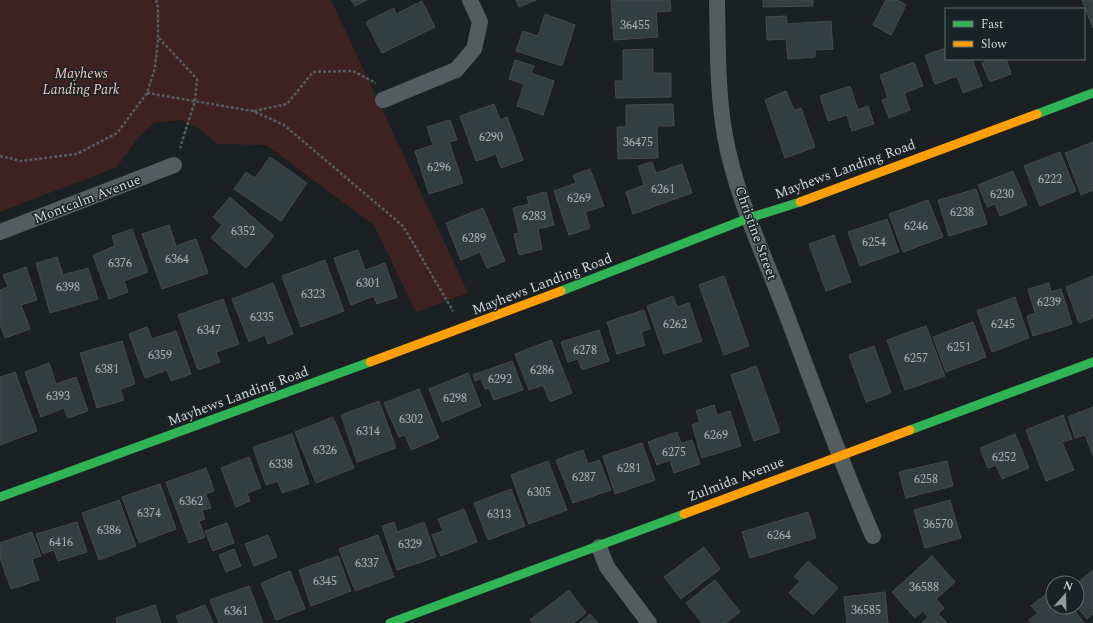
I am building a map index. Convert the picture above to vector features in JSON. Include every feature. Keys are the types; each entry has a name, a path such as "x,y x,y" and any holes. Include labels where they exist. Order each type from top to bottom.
{"street":[{"path":"383,100 456,70 474,49 480,22 470,0"},
{"name":"Christine Street","path":"717,0 720,104 731,163 749,218 840,456 847,479 872,536"},
{"name":"Mayhews Landing Road","path":"0,497 463,329 707,236 749,218 780,209 1093,93"},
{"name":"Montcalm Avenue","path":"0,232 174,165"},
{"name":"Zulmida Avenue","path":"390,623 599,547 1093,362"},
{"path":"599,547 608,567 649,623"}],"path":[{"path":"0,156 21,161 77,154 117,133 147,93 155,68 158,38 158,7 156,0"},
{"path":"158,38 196,79 195,101 174,165"},
{"path":"254,111 287,104 313,72 353,71 376,83 383,100"},
{"path":"147,93 254,111 284,125 403,226 463,329"}],"green space":[{"name":"Mayhews Landing Park","path":"0,0 331,0 468,293 416,312 374,225 266,145 218,144 199,129 182,120 154,123 138,138 117,167 0,212"}],"building":[{"path":"351,0 367,0 355,6"},
{"path":"516,0 536,0 519,7"},
{"path":"611,0 670,0 671,11 656,12 658,37 614,40"},
{"path":"763,0 813,0 813,6 763,7"},
{"path":"886,0 897,0 906,5 891,35 873,25"},
{"path":"1082,0 1093,0 1093,28"},
{"path":"422,1 435,27 382,53 366,22 394,8 396,14"},
{"path":"545,14 575,25 562,66 516,51 523,31 538,36"},
{"path":"786,16 787,24 831,21 833,49 815,50 815,57 788,59 786,39 767,40 766,17"},
{"path":"945,48 945,60 972,60 982,86 963,93 957,76 935,84 925,55"},
{"path":"653,49 653,73 671,73 671,97 616,98 615,81 623,81 623,50"},
{"path":"515,60 534,66 531,73 554,81 543,115 517,106 524,84 509,79"},
{"path":"988,60 1006,60 1011,74 990,82 982,63"},
{"path":"914,62 923,86 904,93 910,110 889,118 882,100 888,98 880,75"},
{"path":"850,86 858,110 868,106 874,124 852,131 847,115 828,121 820,96"},
{"path":"786,91 794,110 801,108 815,147 785,158 765,100"},
{"path":"494,104 500,120 507,117 523,160 501,168 496,154 476,161 460,116"},
{"path":"673,104 674,126 657,126 658,158 618,159 617,127 626,127 626,105"},
{"path":"450,120 457,140 449,142 463,183 429,194 415,151 433,145 427,127"},
{"path":"1093,142 1093,190 1081,195 1065,153"},
{"path":"1060,152 1076,191 1040,206 1024,166"},
{"path":"270,157 307,183 281,221 234,189 246,172 255,178"},
{"path":"652,162 656,173 682,164 692,193 633,214 626,192 644,185 638,166"},
{"path":"590,169 604,206 585,212 590,228 569,235 554,191 576,183 573,175"},
{"path":"1013,171 1027,205 1000,216 995,204 987,207 978,185"},
{"path":"976,189 987,224 949,236 938,200"},
{"path":"546,192 554,225 538,229 542,249 519,255 514,234 519,233 513,208 529,204 527,197"},
{"path":"230,197 274,236 246,268 211,238 222,225 213,217"},
{"path":"928,200 943,237 903,252 889,214"},
{"path":"483,208 505,261 487,268 480,252 461,260 446,223"},
{"path":"887,219 899,252 860,266 848,232"},
{"path":"169,225 176,246 196,239 208,273 162,289 142,234"},
{"path":"132,229 148,272 124,281 128,292 109,299 93,255 115,246 112,236"},
{"path":"834,235 851,282 826,291 809,244"},
{"path":"358,250 365,270 385,263 397,297 377,304 374,296 351,305 334,258"},
{"path":"57,257 63,275 88,268 98,299 50,313 36,263"},
{"path":"325,260 344,311 301,327 282,276"},
{"path":"26,267 37,300 21,305 30,329 5,338 0,324 0,290 8,287 3,275"},
{"path":"724,276 749,346 724,355 699,285"},
{"path":"1093,276 1093,318 1079,323 1066,287"},
{"path":"273,283 293,334 268,344 265,335 249,342 232,299"},
{"path":"1049,283 1051,292 1061,289 1072,324 1033,336 1027,316 1035,313 1028,289"},
{"path":"673,296 677,307 689,303 702,341 664,354 647,306"},
{"path":"1015,297 1029,338 992,352 977,311"},
{"path":"223,299 239,344 216,352 220,362 198,370 178,315"},
{"path":"644,310 650,329 641,332 645,345 617,354 607,322"},
{"path":"973,322 986,357 946,372 933,337"},
{"path":"926,326 945,376 905,390 887,340"},
{"path":"147,327 152,339 176,331 191,374 171,381 167,370 145,378 129,334"},
{"path":"599,330 609,361 582,370 578,359 568,362 561,342"},
{"path":"551,340 572,393 550,402 543,385 529,390 515,354"},
{"path":"122,341 135,384 120,389 124,400 97,408 80,353"},
{"path":"874,346 891,393 866,402 849,355"},
{"path":"512,361 523,390 494,400 489,388 485,389 481,378 475,381 473,375"},
{"path":"49,363 56,384 76,377 88,411 68,418 64,408 41,417 25,372"},
{"path":"756,366 780,432 754,441 731,375"},
{"path":"15,372 37,431 0,445 0,377"},
{"path":"468,373 481,406 442,422 429,389"},
{"path":"419,389 439,438 411,450 405,435 399,437 384,403"},
{"path":"379,401 396,448 357,462 341,415"},
{"path":"714,405 717,415 730,411 741,446 702,458 692,425 700,422 696,411"},
{"path":"1093,407 1093,456 1085,435 1075,438 1068,417"},
{"path":"1063,415 1072,439 1062,442 1074,470 1046,481 1026,430"},
{"path":"333,417 354,468 316,483 295,432"},
{"path":"677,432 681,443 692,440 700,464 674,473 670,460 657,465 648,442"},
{"path":"292,434 309,484 282,493 278,481 266,485 253,447"},
{"path":"1015,434 1029,468 1002,479 996,465 988,468 980,448"},
{"path":"642,443 655,480 615,494 603,456"},
{"path":"583,450 588,464 599,460 611,490 573,503 556,460"},
{"path":"249,457 261,488 247,493 250,501 236,507 221,468"},
{"path":"548,461 567,510 529,524 511,475"},
{"path":"947,461 953,486 906,498 899,472"},
{"path":"206,468 214,491 206,494 211,508 202,510 205,519 199,521 205,537 189,543 166,482"},
{"path":"160,484 176,529 139,543 122,497"},
{"path":"511,489 525,526 488,540 474,503"},
{"path":"119,500 136,546 99,560 82,513"},
{"path":"950,500 961,538 925,548 914,510"},
{"path":"464,509 477,542 441,556 432,535 443,531 438,519"},
{"path":"808,512 816,538 750,558 742,532"},
{"path":"77,522 87,552 58,561 54,550 43,554 36,534"},
{"path":"394,522 397,532 424,522 436,557 397,570 382,526"},
{"path":"227,523 234,543 213,551 205,531"},
{"path":"32,532 41,556 32,559 39,580 11,589 0,558 0,543"},
{"path":"268,535 277,557 254,566 245,544"},
{"path":"378,535 394,577 355,591 339,549"},
{"path":"704,547 720,569 681,599 664,577"},
{"path":"234,549 241,566 226,572 219,555"},
{"path":"338,556 351,591 311,606 299,570"},
{"path":"932,556 955,582 936,599 944,608 938,614 947,623 922,623 928,617 923,611 915,618 892,592"},
{"path":"808,561 838,588 813,615 789,593 800,581 794,577"},
{"path":"1093,570 1093,614 1087,619 1084,615 1085,615 1085,576"},
{"path":"290,571 305,609 276,620 261,583"},
{"path":"715,580 740,612 726,623 702,623 686,603"},
{"path":"249,586 263,623 219,623 210,600"},
{"path":"569,590 586,613 573,623 532,623 530,620"},
{"path":"885,592 888,623 847,623 844,597"},
{"path":"1045,595 1045,615 1078,615 1084,623 1031,623 1029,620 1038,613 1031,606"},
{"path":"155,605 161,623 117,623 116,618"},
{"path":"205,605 213,623 179,623 176,616"},
{"path":"590,614 598,623 580,623"}],"traffic: fast":[{"path":"1037,114 1093,93"},
{"path":"561,291 749,218 800,202"},
{"path":"0,497 370,362"},
{"path":"910,430 1093,362"},
{"path":"390,623 684,514"}],"traffic: slow":[{"path":"800,202 1037,114"},
{"path":"370,362 561,291"},
{"path":"684,514 910,430"}]}
